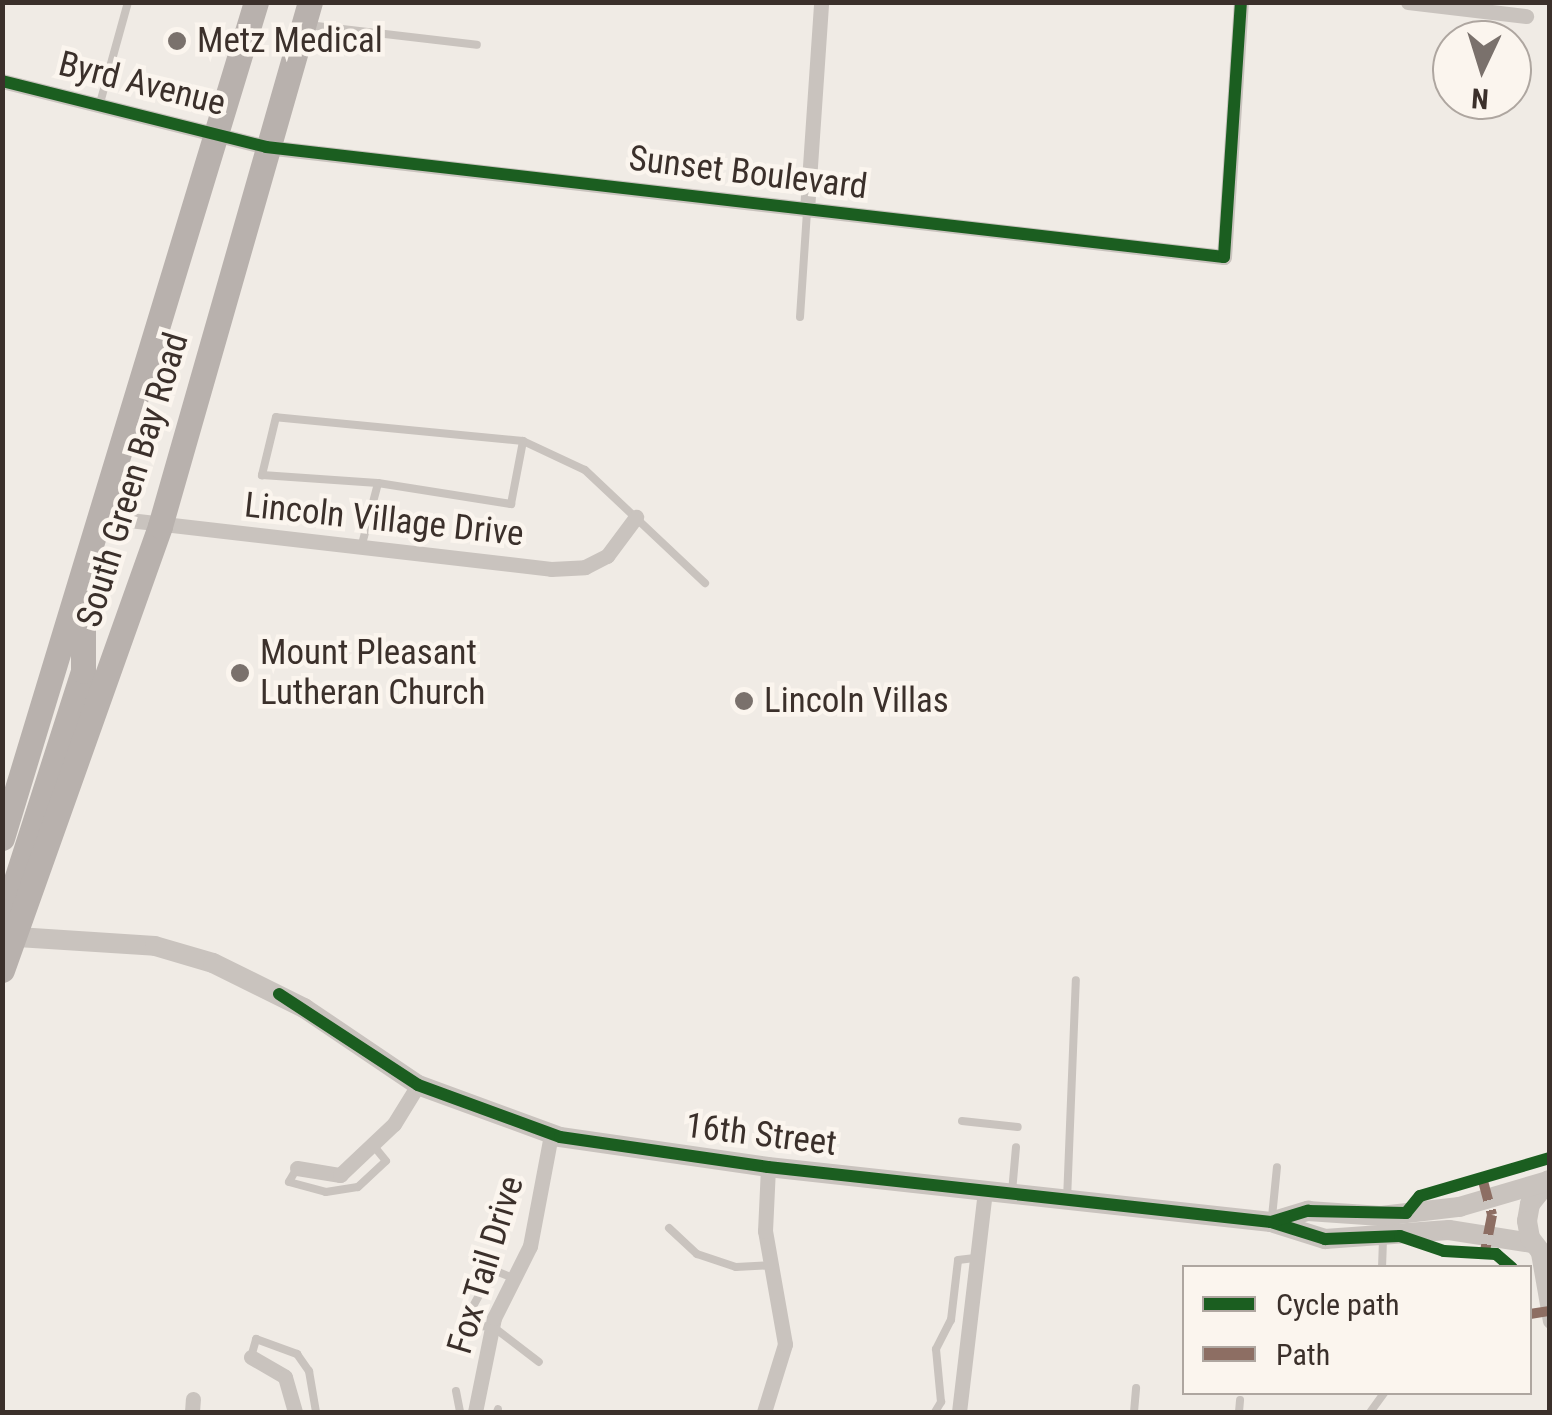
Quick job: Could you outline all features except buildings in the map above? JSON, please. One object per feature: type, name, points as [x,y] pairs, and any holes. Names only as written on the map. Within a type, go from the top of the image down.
[{"type":"main road","name":"South Green Bay Road","points":[[2,838],[82,588],[256,2]]},
{"type":"main road","name":"South Green Bay Road","points":[[2,970],[9,937],[160,526],[307,13]]},
{"type":"main road","points":[[9,937],[13,889],[83,671],[82,588]]},
{"type":"street","points":[[807,210],[821,2]]},
{"type":"street","name":"Sunset Boulevard","points":[[266,147],[1224,256],[1240,2]]},
{"type":"street","points":[[1408,2],[1526,16]]},
{"type":"street","name":"Byrd Avenue","points":[[2,81],[266,147]]},
{"type":"street","name":"Lincoln Village Drive","points":[[103,517],[360,548],[584,568],[621,544],[636,517]]},
{"type":"street","name":"16th Street","points":[[9,937],[155,946],[213,963],[304,1008],[418,1085],[551,1135],[768,1167],[1271,1222],[1325,1239],[1383,1238],[1449,1230],[1540,1253],[1530,1204],[1549,1180]]},
{"type":"street","points":[[297,1168],[340,1175],[373,1144],[418,1085]]},
{"type":"street","name":"Fox Tail Drive","points":[[475,1412],[492,1326],[543,1196],[551,1135]]},
{"type":"street","points":[[764,1412],[786,1344],[765,1231],[768,1167]]},
{"type":"street","name":"16th Street","points":[[1271,1222],[1308,1211],[1381,1216],[1459,1207],[1549,1180]]},
{"type":"street","points":[[959,1412],[984,1190]]},
{"type":"street","points":[[1540,1253],[1550,1321]]},
{"type":"street","points":[[251,1357],[285,1377],[295,1412]]},
{"type":"lane","points":[[100,103],[128,2]]},
{"type":"lane","points":[[307,13],[477,44]]},
{"type":"lane","points":[[800,317],[807,210]]},
{"type":"lane","points":[[522,441],[511,504],[378,483],[262,475],[276,417],[522,441],[563,454],[705,584]]},
{"type":"lane","points":[[360,548],[378,483]]},
{"type":"lane","points":[[1067,1200],[1076,980]]},
{"type":"lane","points":[[962,1121],[1018,1127]]},
{"type":"lane","points":[[1012,1193],[1016,1147]]},
{"type":"lane","points":[[1271,1222],[1277,1167]]},
{"type":"lane","points":[[669,1228],[696,1254],[736,1266],[771,1265]]},
{"type":"lane","points":[[1382,1265],[1383,1238]]},
{"type":"lane","points":[[935,1412],[941,1402],[936,1349],[951,1320],[958,1260],[976,1258]]},
{"type":"lane","points":[[513,1278],[493,1270],[461,1328],[492,1326],[540,1362]]},
{"type":"lane","points":[[251,1357],[256,1339],[298,1354],[308,1371],[316,1412]]},
{"type":"lane","points":[[1134,1412],[1136,1388]]},
{"type":"lane","points":[[456,1390],[460,1412]]},
{"type":"lane","points":[[1239,1412],[1240,1400]]},
{"type":"marked path","points":[[1483,1181],[1492,1215],[1485,1251]]},
{"type":"marked path","points":[[1532,1314],[1550,1311]]},
{"type":"cycle path","points":[[2,81],[266,147],[1224,257],[1241,2]]},
{"type":"cycle path","points":[[279,994],[418,1085],[560,1137],[768,1167],[1271,1222],[1325,1239],[1400,1236],[1444,1251],[1496,1254],[1509,1265]]},
{"type":"cycle path","points":[[1271,1222],[1308,1211],[1406,1213],[1420,1196],[1550,1158]]},
{"type":"place","name":"Metz Medical","points":[[177,41]]},
{"type":"place","name":"Mount Pleasant Lutheran Church","points":[[240,673]]},
{"type":"place","name":"Lincoln Villas","points":[[744,701]]}]
